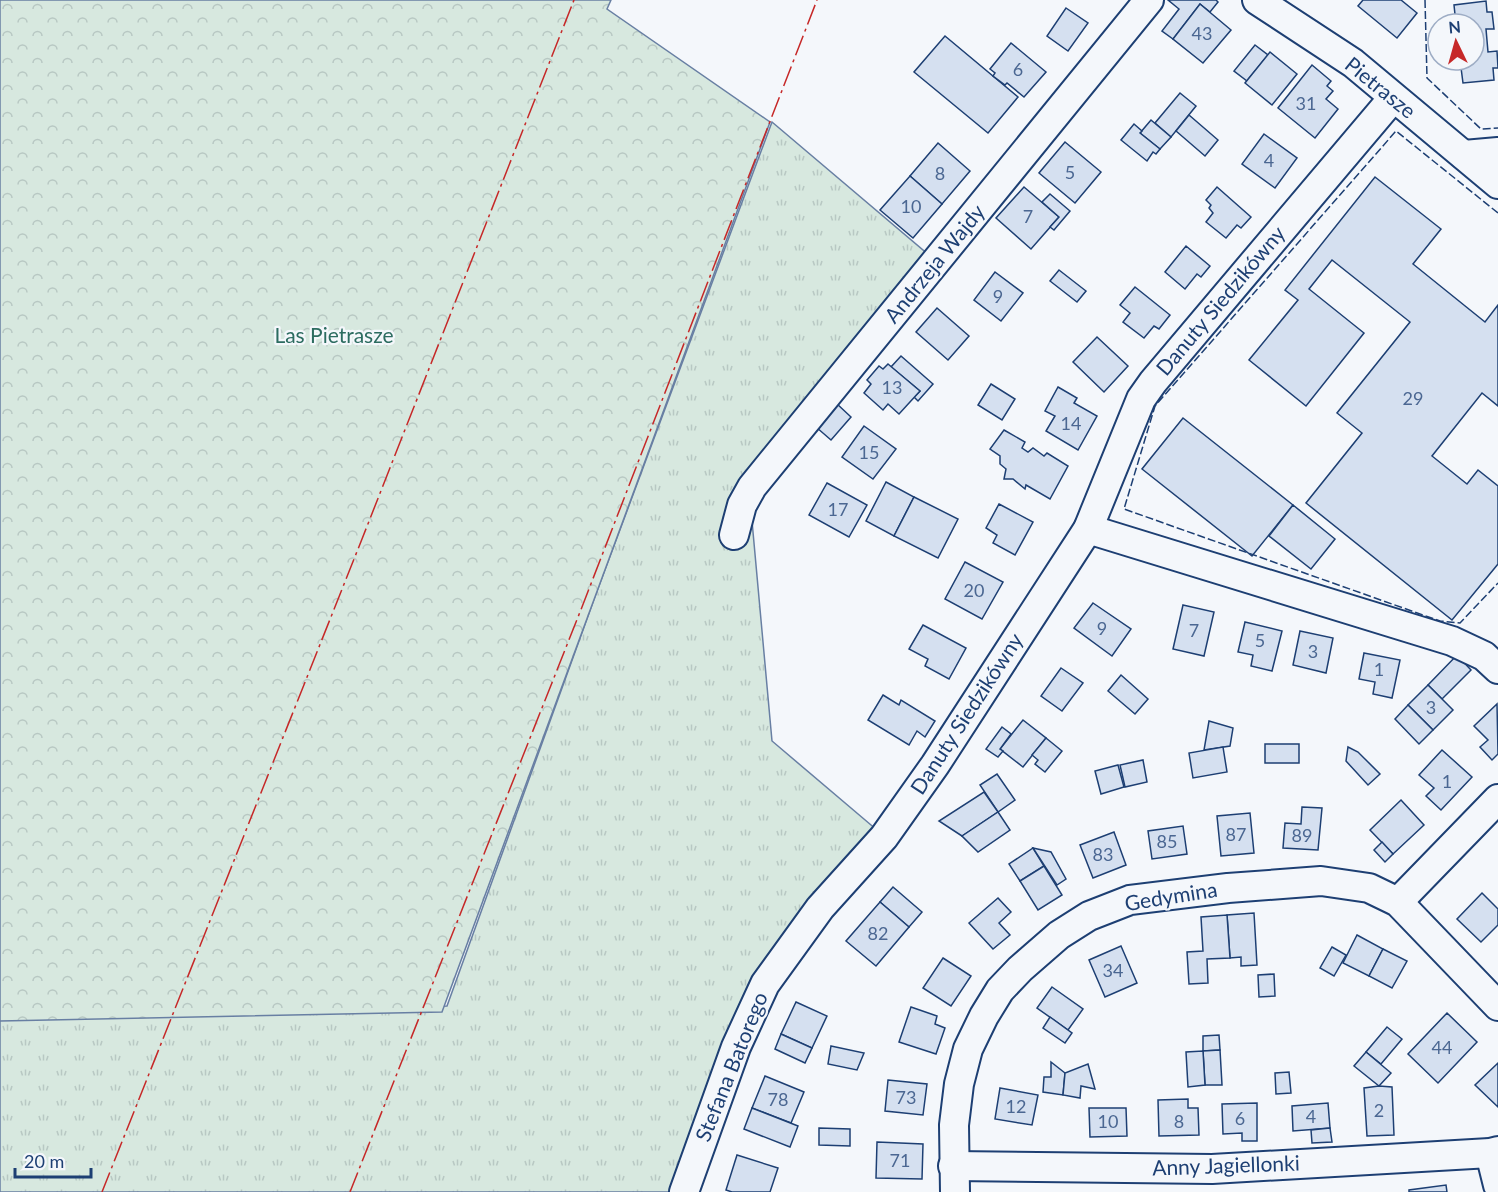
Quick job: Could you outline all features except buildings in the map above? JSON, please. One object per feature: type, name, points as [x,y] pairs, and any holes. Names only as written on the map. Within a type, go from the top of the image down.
[{"type":"street","name":"Andrzeja Wajdy","points":[[734,535],[742,505],[752,488],[1149,0]]},
{"type":"street","name":"Pietrasze","points":[[1257,0],[1353,63],[1498,184]]},
{"type":"street","name":"Danuty Siedzikówny","points":[[884,837],[935,765],[1088,529],[1141,399],[1393,98]]},
{"type":"street","points":[[1464,155],[1498,152]]},
{"type":"street","points":[[1088,529],[1452,641],[1484,656],[1498,669]]},
{"type":"street","points":[[1398,902],[1498,799]]},
{"type":"street","name":"Stefana Batorego","points":[[684,1192],[736,1047],[765,984],[820,908],[884,837]]},
{"type":"street","name":"Gedymina","points":[[954,1179],[954,1125],[959,1084],[968,1049],[1000,990],[1059,935],[1089,916],[1130,900],[1228,888],[1321,881],[1369,888],[1398,902],[1498,1006]]},
{"type":"street","points":[[1494,1152],[1498,1185]]},
{"type":"street","name":"Anny Jagiellonki","points":[[954,1179],[1214,1181],[1494,1152]]},
{"type":"green space","name":"Las Pietrasze","points":[[0,0],[611,0],[607,9],[770,122],[442,1012],[0,1021]]},
{"type":"green space","points":[[772,122],[936,261],[749,488],[772,741],[884,836],[767,980],[684,1192],[0,1192],[0,1020],[447,1006],[596,594]]},
{"type":"fence","points":[[1425,0],[1427,78],[1481,129],[1498,128]]},
{"type":"fence","points":[[1498,213],[1396,131],[1155,406],[1124,509],[1440,621],[1460,623],[1498,583]]},
{"type":"power","points":[[102,1192],[574,0]]},
{"type":"power","points":[[350,1192],[582,607],[817,0]]}]
